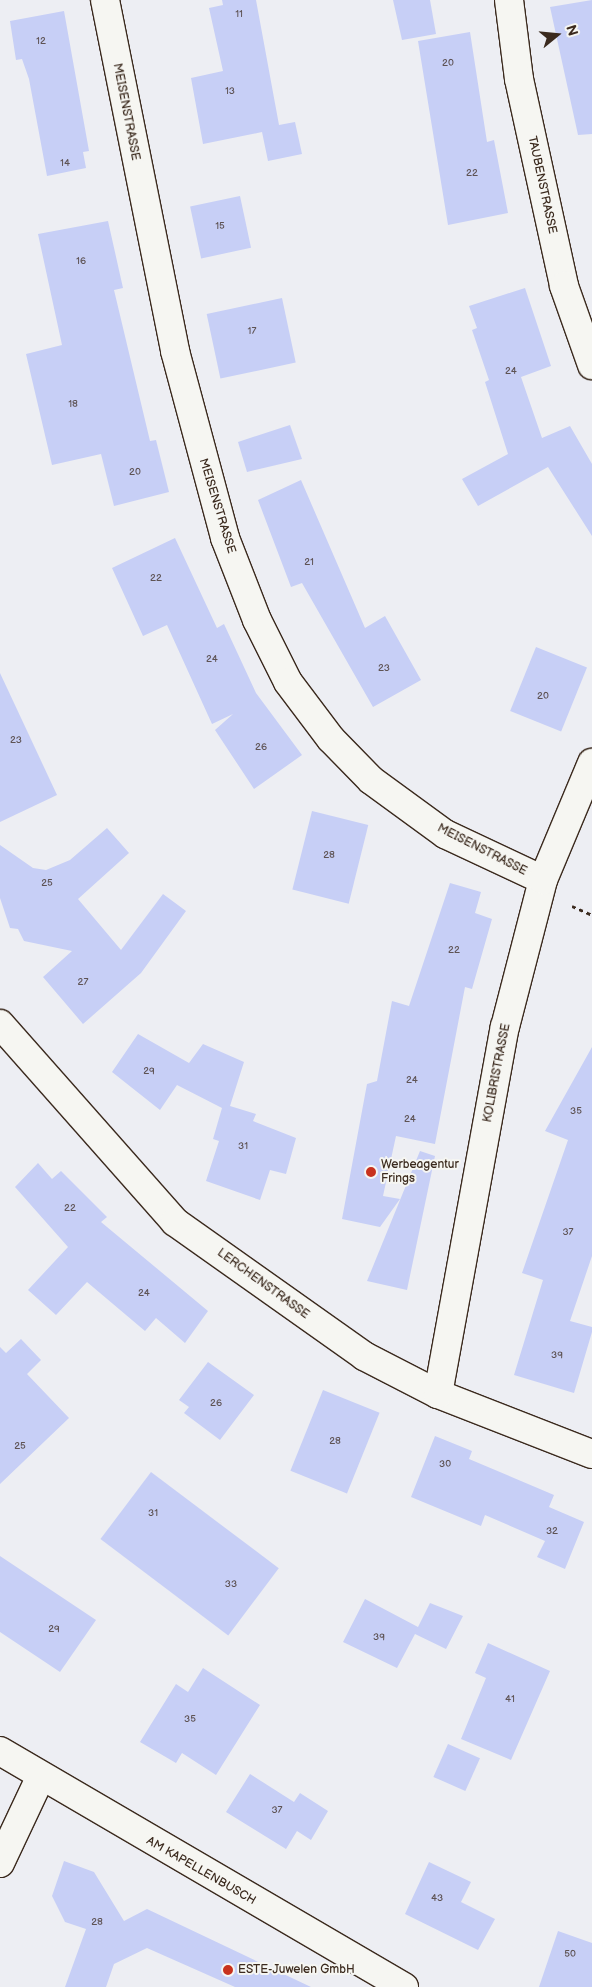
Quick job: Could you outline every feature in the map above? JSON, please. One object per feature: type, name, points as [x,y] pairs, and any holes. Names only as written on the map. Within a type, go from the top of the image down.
[{"type":"street","name":"MEISENSTRASSE","points":[[105,0],[175,351],[225,538],[257,620],[288,682],[331,739],[371,780],[445,834],[543,880]]},
{"type":"street","name":"TAUBENSTRASSE","points":[[509,0],[519,79],[564,286],[592,365]]},
{"type":"street","name":"KOLIBRISTRASSE","points":[[438,1394],[505,1027],[543,880],[592,763]]},
{"type":"street","name":"LERCHENSTRASSE","points":[[0,1024],[175,1222],[364,1356],[438,1394],[592,1454]]},
{"type":"street","name":"AM KAPELLENBUSCH","points":[[0,1751],[40,1778],[404,1987]]},
{"type":"street","points":[[0,1864],[40,1778]]},
{"type":"building","points":[[222,0],[256,0],[279,125],[295,122],[302,154],[268,161],[262,132],[203,144],[191,78],[223,71],[209,8],[223,5]]},
{"type":"building","points":[[393,0],[430,0],[436,34],[402,40]]},
{"type":"building","points":[[592,0],[592,134],[578,135],[550,7]]},
{"type":"building","points":[[64,11],[89,151],[83,152],[86,168],[47,176],[29,79],[22,59],[16,60],[10,21]]},
{"type":"building","points":[[470,32],[487,142],[494,140],[508,213],[448,225],[418,41]]},
{"type":"building","points":[[240,196],[251,248],[201,258],[190,207]]},
{"type":"building","points":[[108,221],[123,288],[114,290],[150,441],[156,440],[169,492],[114,506],[101,454],[52,465],[26,354],[62,345],[38,234]]},
{"type":"building","points":[[525,288],[551,366],[521,377],[542,438],[570,426],[592,464],[592,536],[548,467],[478,506],[462,479],[508,454],[485,382],[489,380],[472,330],[477,328],[469,306]]},
{"type":"building","points":[[282,298],[296,363],[220,379],[207,314]]},
{"type":"building","points":[[290,425],[302,459],[247,472],[238,442]]},
{"type":"building","points":[[301,480],[365,628],[385,616],[421,680],[373,707],[302,583],[291,587],[258,500]]},
{"type":"building","points":[[175,538],[217,628],[224,624],[256,693],[302,755],[254,789],[215,730],[233,714],[212,724],[167,625],[143,636],[112,568]]},
{"type":"building","points":[[536,647],[587,668],[561,732],[510,711]]},
{"type":"building","points":[[0,673],[57,795],[0,822]]},
{"type":"building","points":[[312,811],[368,825],[349,904],[292,890]]},
{"type":"building","points":[[107,828],[129,853],[78,899],[121,950],[163,894],[186,911],[141,973],[83,1024],[43,977],[72,951],[24,941],[18,929],[10,928],[0,898],[0,845],[33,868],[46,870],[70,860]]},
{"type":"building","points":[[450,883],[481,892],[475,913],[492,919],[472,989],[465,987],[435,1144],[396,1136],[383,1196],[400,1199],[380,1227],[342,1219],[367,1084],[377,1081],[392,1001],[409,1006]]},
{"type":"building","points":[[138,1034],[189,1063],[203,1044],[244,1062],[230,1106],[256,1114],[253,1121],[296,1138],[286,1174],[270,1170],[260,1200],[206,1181],[219,1141],[213,1139],[222,1108],[177,1085],[160,1110],[112,1072]]},
{"type":"building","points":[[592,1047],[592,1256],[570,1321],[592,1327],[592,1332],[574,1393],[514,1375],[543,1280],[522,1273],[568,1140],[545,1131]]},
{"type":"building","points":[[420,1151],[435,1156],[407,1290],[367,1281]]},
{"type":"building","points":[[38,1163],[52,1179],[61,1171],[107,1217],[101,1222],[208,1311],[185,1343],[156,1318],[145,1331],[87,1282],[56,1315],[28,1290],[68,1247],[15,1187]]},
{"type":"building","points":[[21,1339],[41,1360],[27,1374],[69,1418],[0,1484],[0,1347],[6,1353]]},
{"type":"building","points":[[208,1362],[254,1395],[220,1440],[184,1413],[189,1407],[179,1400]]},
{"type":"building","points":[[323,1390],[380,1413],[347,1494],[290,1471]]},
{"type":"building","points":[[435,1436],[472,1451],[469,1459],[554,1495],[549,1507],[584,1522],[565,1569],[537,1557],[545,1541],[485,1515],[481,1526],[411,1497]]},
{"type":"building","points":[[151,1472],[279,1568],[228,1635],[100,1539]]},
{"type":"building","points":[[0,1556],[96,1620],[60,1672],[0,1632]]},
{"type":"building","points":[[365,1599],[418,1627],[430,1603],[463,1616],[446,1649],[415,1634],[397,1668],[343,1642]]},
{"type":"building","points":[[488,1643],[550,1671],[511,1760],[461,1739],[486,1678],[475,1673]]},
{"type":"building","points":[[203,1668],[260,1705],[216,1775],[182,1753],[176,1763],[140,1742],[176,1684],[188,1692]]},
{"type":"building","points":[[448,1744],[480,1758],[465,1791],[433,1777]]},
{"type":"building","points":[[250,1774],[294,1802],[300,1793],[328,1811],[311,1840],[297,1831],[286,1849],[226,1812]]},
{"type":"building","points":[[64,1861],[94,1872],[124,1921],[147,1909],[311,1987],[235,1987],[147,1948],[114,1964],[106,1987],[65,1987],[86,1929],[65,1922],[52,1896]]},
{"type":"building","points":[[429,1862],[471,1882],[461,1902],[495,1919],[478,1950],[405,1914]]},
{"type":"building","points":[[558,1931],[592,1943],[592,1987],[539,1987]]},
{"type":"place","name":"Werbeagentur Frings","points":[[371,1172]]},
{"type":"place","name":"ESTE-Juwelen GmbH","points":[[228,1970]]}]
